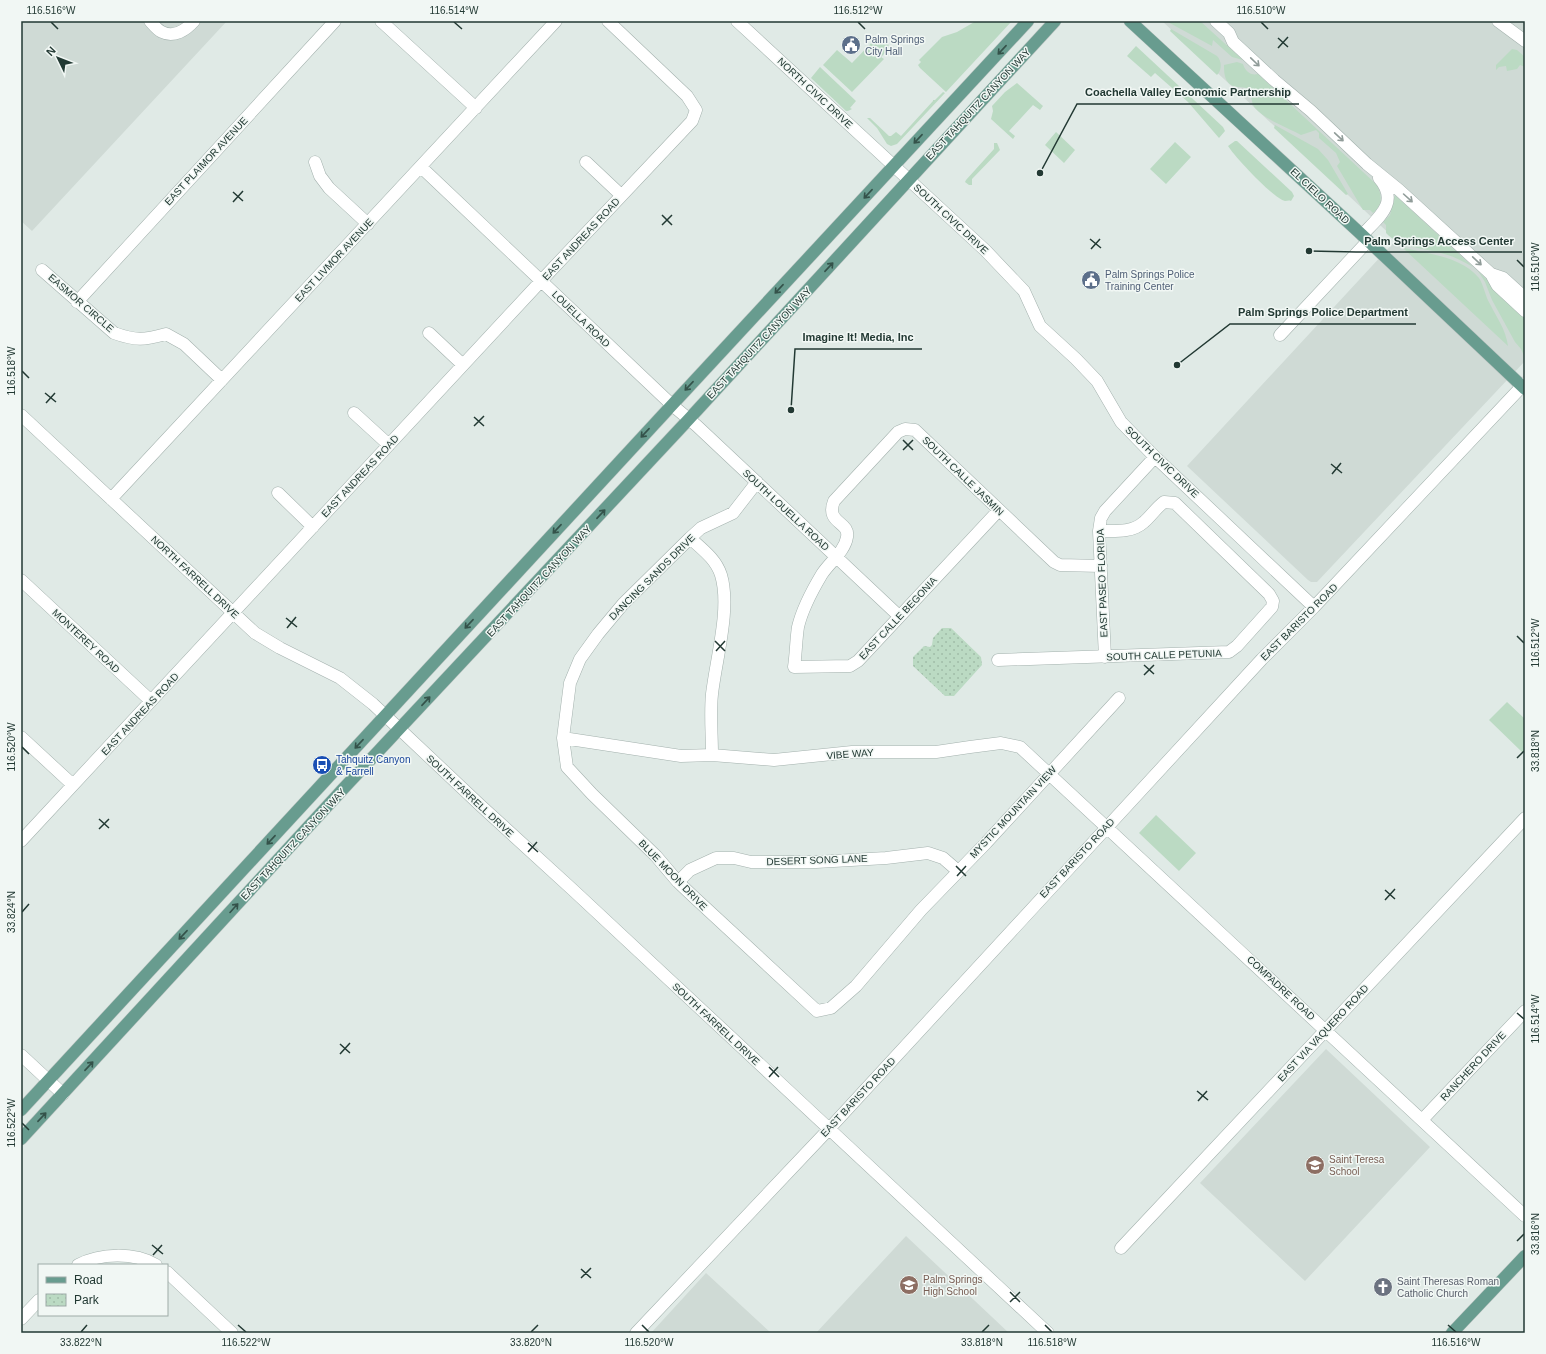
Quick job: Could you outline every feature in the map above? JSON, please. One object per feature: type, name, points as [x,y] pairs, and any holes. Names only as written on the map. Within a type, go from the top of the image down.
[{"type":"main road","name":"EAST TAHQUITZ CANYON WAY","points":[[21,1110],[1028,21]]},
{"type":"main road","name":"EAST TAHQUITZ CANYON WAY","points":[[21,1139],[1055,21]]},
{"type":"main road","name":"EL CIELO ROAD","points":[[1130,21],[1524,386]]},
{"type":"main road","points":[[1452,1333],[1525,1256]]},
{"type":"street","points":[[150,21],[162,32],[170,34],[187,28],[194,21]]},
{"type":"street","name":"EAST PLAIMOR AVENUE","points":[[77,302],[335,21]]},
{"type":"street","points":[[381,21],[476,108]]},
{"type":"street","name":"EAST LIVMOR AVENUE","points":[[111,499],[556,21]]},
{"type":"street","name":"EAST ANDREAS ROAD","points":[[21,841],[541,281],[692,121],[696,110],[687,96],[608,21]]},
{"type":"street","name":"NORTH CIVIC DRIVE","points":[[737,21],[894,165]]},
{"type":"street","points":[[1216,21],[1229,33],[1233,42],[1274,80],[1311,111],[1367,164],[1399,190],[1491,274],[1497,284],[1525,311]]},
{"type":"street","points":[[1498,21],[1525,41]]},
{"type":"street","points":[[1505,21],[1525,41]]},
{"type":"street","points":[[315,162],[320,176],[328,188],[368,224]]},
{"type":"street","points":[[586,162],[621,196]]},
{"type":"street","points":[[1280,335],[1365,238],[1383,212],[1388,198],[1387,190],[1383,182],[1367,164]]},
{"type":"street","name":"SOUTH CIVIC DRIVE","points":[[894,165],[986,252],[1024,291],[1040,326],[1097,380],[1121,422],[1155,457],[1314,607]]},
{"type":"street","name":"LOUELLA ROAD","points":[[421,167],[672,405]]},
{"type":"street","name":"EASMOR CIRCLE","points":[[42,270],[114,333],[128,338],[145,340],[166,334],[184,344],[222,380]]},
{"type":"street","points":[[1491,274],[1503,278],[1525,298]]},
{"type":"street","points":[[429,333],[463,365]]},
{"type":"street","name":"EAST BARISTO ROAD","points":[[636,1333],[829,1128],[1106,826],[1262,659],[1314,607],[1524,386]]},
{"type":"street","name":"SOUTH LOUELLA ROAD","points":[[672,405],[757,482],[899,616]]},
{"type":"street","points":[[354,413],[389,445]]},
{"type":"street","name":"NORTH FARRELL DRIVE","points":[[21,415],[255,633],[275,645],[340,678],[385,716]]},
{"type":"street","name":"SOUTH CALLE JASMIN","points":[[836,556],[846,544],[848,535],[845,527],[833,517],[831,509],[834,501],[898,432],[905,429],[915,430],[1054,562],[1060,565],[1101,566]]},
{"type":"street","name":"EAST PASEO FLORIDA","points":[[1105,657],[1099,531],[1101,518],[1105,511],[1155,457]]},
{"type":"street","name":"DANCING SANDS DRIVE","points":[[563,738],[570,683],[580,659],[598,634],[623,604],[701,528],[733,513],[757,482]]},
{"type":"street","points":[[278,492],[313,527]]},
{"type":"street","name":"SOUTH CALLE PETUNIA","points":[[998,660],[1229,652],[1237,646],[1272,607],[1273,601],[1269,594],[1175,503],[1164,502],[1157,507],[1144,523],[1131,530],[1099,531]]},
{"type":"street","name":"EAST CALLE BEGONIA","points":[[836,556],[822,574],[812,593],[798,627],[794,667],[850,666],[858,661],[999,510]]},
{"type":"street","points":[[690,538],[710,556],[721,574],[724,589],[724,619],[712,696],[712,755]]},
{"type":"street","name":"MONTEREY ROAD","points":[[21,580],[151,701]]},
{"type":"street","name":"MYSTIC MOUNTAIN VIEW","points":[[804,999],[817,1011],[831,1008],[842,1000],[856,986],[921,910],[986,843],[1119,698]]},
{"type":"street","name":"SOUTH FARRELL DRIVE","points":[[385,716],[1048,1333]]},
{"type":"street","points":[[21,737],[72,785]]},
{"type":"street","name":"VIBE WAY","points":[[563,738],[681,756],[712,755],[774,760],[852,752],[936,752],[1001,743],[1020,747],[1106,826]]},
{"type":"street","name":"BLUE MOON DRIVE","points":[[563,738],[567,767],[592,794],[656,856],[678,882],[804,999]]},
{"type":"street","name":"EAST VIA VAQUERO ROAD","points":[[1120,1248],[1525,818]]},
{"type":"street","name":"COMPADRE ROAD","points":[[1106,826],[1525,1216]]},
{"type":"street","name":"DESERT SONG LANE","points":[[678,882],[690,870],[716,858],[734,858],[751,862],[816,862],[886,858],[928,853],[943,858],[958,871]]},
{"type":"street","name":"RANCHERO DRIVE","points":[[1422,1120],[1525,1012]]},
{"type":"street","points":[[21,1054],[63,1094]]},
{"type":"street","points":[[80,1264],[85,1261],[104,1256],[136,1258],[150,1261],[154,1264]]},
{"type":"street","points":[[168,1273],[232,1333]]},
{"type":"street","points":[[21,1319],[38,1301]]},
{"type":"shaded area","points":[[21,21],[227,21],[32,231],[21,221]]},
{"type":"shaded area","points":[[1162,21],[1525,21],[1525,361],[1317,582],[1311,582],[1308,580],[1187,466],[1396,240]]},
{"type":"shaded area","name":"Saint Teresa School","points":[[1326,1049],[1430,1147],[1305,1281],[1200,1183]]},
{"type":"shaded area","name":"Palm Springs High School","points":[[906,1236],[1009,1333],[816,1333]]},
{"type":"shaded area","points":[[706,1273],[771,1333],[651,1333]]},
{"type":"green space","points":[[976,21],[1012,21],[946,92],[920,68],[918,65],[921,62],[919,60],[942,37],[957,32]]},
{"type":"green space","points":[[1166,21],[1200,21],[1243,60],[1232,57],[1213,40],[1212,46]]},
{"type":"green space","points":[[1171,29],[1217,56],[1220,60],[1221,66],[1217,75],[1170,31]]},
{"type":"green space","points":[[878,36],[889,45],[885,49],[887,51],[881,57],[884,59],[852,92],[823,65],[837,50],[852,63]]},
{"type":"green space","points":[[1136,46],[1223,127],[1225,131],[1219,138],[1188,102],[1155,73],[1151,77],[1127,56]]},
{"type":"green space","points":[[1512,49],[1517,50],[1525,57],[1525,67],[1520,65],[1517,69],[1507,71],[1506,66],[1499,67],[1496,70],[1496,65]]},
{"type":"green space","points":[[1237,62],[1243,64],[1245,69],[1249,72],[1258,74],[1377,185],[1381,200],[1379,207],[1373,213],[1370,210],[1363,210],[1337,166],[1340,162],[1336,153],[1319,138],[1319,133],[1316,130],[1301,135],[1270,120],[1255,108],[1252,103],[1250,92],[1246,88],[1233,86],[1228,82],[1224,72],[1224,65]]},
{"type":"green space","points":[[820,67],[856,101],[850,108],[852,109],[846,111],[811,78]]},
{"type":"green space","points":[[1017,83],[1043,106],[1040,110],[1033,105],[1009,131],[1015,136],[1013,139],[991,119],[993,111],[992,106],[1005,92]]},
{"type":"green space","points":[[943,92],[945,93],[897,144],[891,146],[887,144],[877,128],[867,118],[870,118],[889,136],[896,132],[901,136],[933,100],[935,100]]},
{"type":"green space","points":[[1275,125],[1318,149],[1328,160],[1348,194],[1346,195],[1274,128]]},
{"type":"green space","points":[[1056,132],[1075,150],[1064,163],[1045,145]]},
{"type":"green space","points":[[1237,141],[1292,192],[1294,196],[1291,201],[1285,201],[1272,193],[1246,167],[1228,146]]},
{"type":"green space","points":[[1175,142],[1191,157],[1166,184],[1150,169]]},
{"type":"green space","points":[[994,143],[997,143],[1000,150],[972,179],[972,185],[969,185],[965,182],[966,180],[994,149]]},
{"type":"green space","points":[[1395,195],[1473,267],[1450,256],[1404,244],[1391,238],[1386,233],[1386,225],[1383,222],[1390,215]]},
{"type":"green space","points":[[1404,249],[1445,257],[1464,265],[1472,271],[1481,281],[1488,301],[1503,329],[1508,346]]},
{"type":"green space","points":[[1478,271],[1525,316],[1525,358],[1492,300],[1485,282]]},
{"type":"green space","points":[[942,628],[951,628],[981,657],[982,665],[954,696],[945,696],[913,666],[913,657],[924,646],[930,647],[932,645],[933,638]]},
{"type":"green space","points":[[1507,702],[1525,719],[1525,751],[1523,753],[1489,720]]},
{"type":"green space","points":[[1156,815],[1196,853],[1179,871],[1139,833]]},
{"type":"place","name":"Palm Springs City Hall","points":[[851,45]]},
{"type":"place","name":"Coachella Valley Economic Partnership","points":[[1040,173]]},
{"type":"place","name":"Palm Springs Access Center","points":[[1309,251]]},
{"type":"place","name":"Palm Springs Police Training Center","points":[[1091,280]]},
{"type":"place","name":"Palm Springs Police Department","points":[[1177,365]]},
{"type":"place","name":"Imagine It! Media, Inc","points":[[791,410]]},
{"type":"place","name":"Tahquitz Canyon & Farrell","points":[[322,765]]},
{"type":"place","name":"Saint Teresa School","points":[[1315,1165]]},
{"type":"place","name":"Palm Springs High School","points":[[909,1285]]},
{"type":"place","name":"Saint Theresas Roman Catholic Church","points":[[1383,1287]]}]
